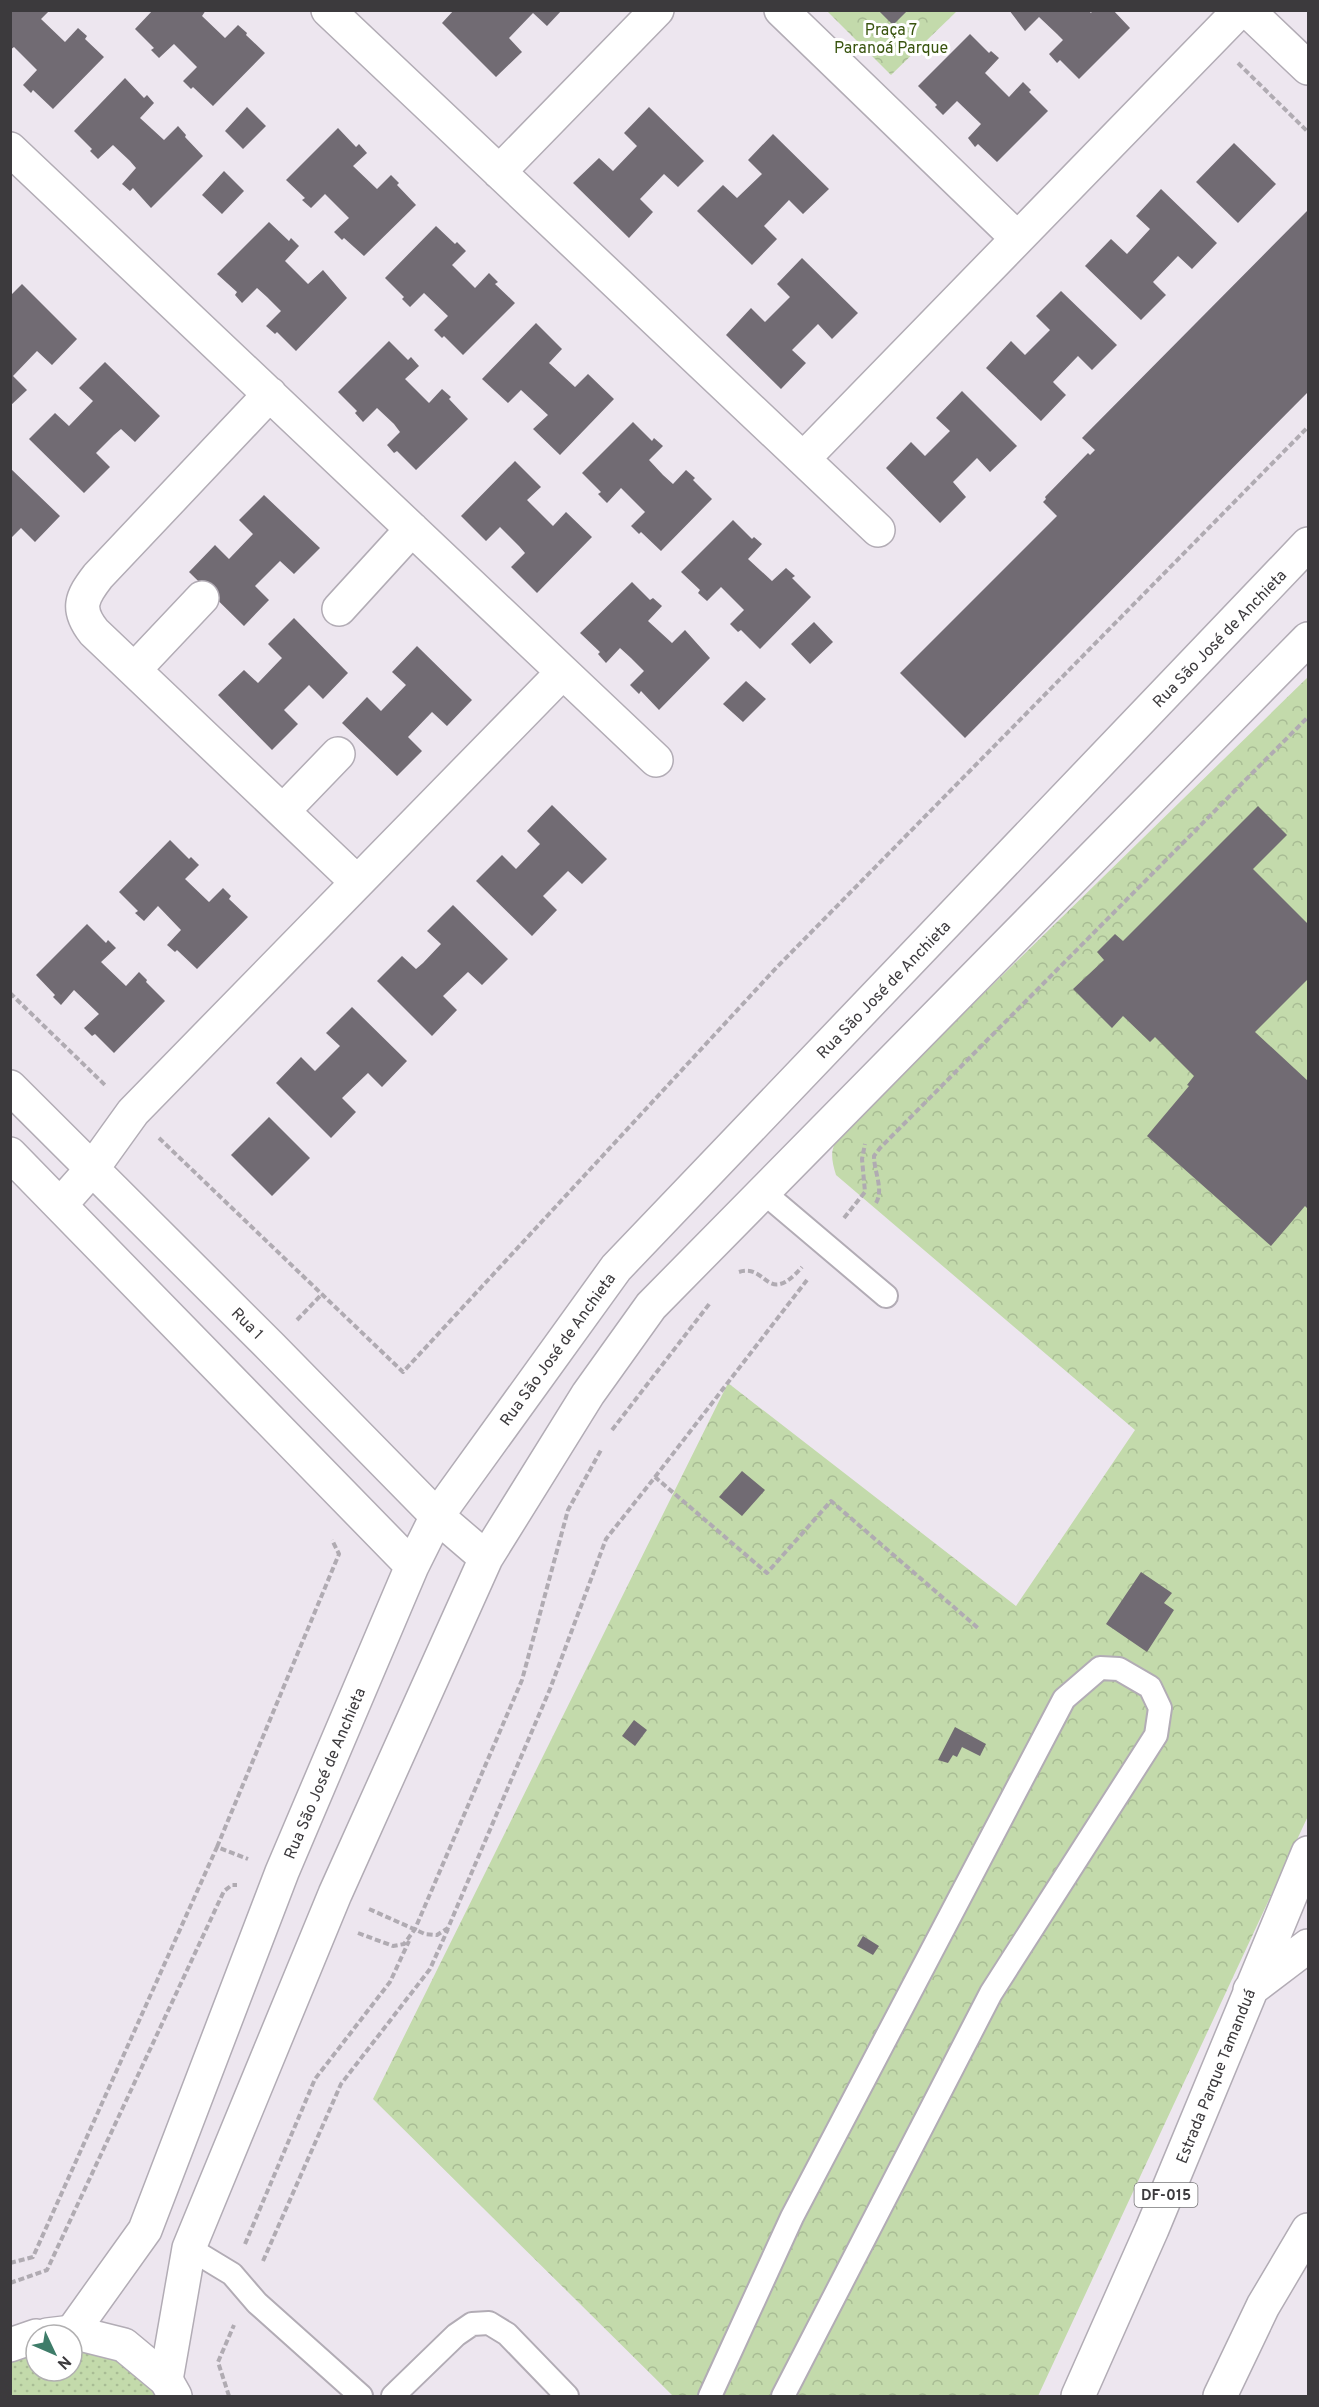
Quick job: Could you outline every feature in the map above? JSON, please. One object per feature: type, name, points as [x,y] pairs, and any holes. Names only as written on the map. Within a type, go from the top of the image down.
[{"type":"street","points":[[328,10],[878,530]]},
{"type":"street","points":[[499,172],[657,10]]},
{"type":"street","points":[[781,10],[1017,238]]},
{"type":"street","points":[[802,459],[1213,38],[1255,14],[1308,68]]},
{"type":"street","points":[[17,168],[270,394],[656,760]]},
{"type":"street","points":[[270,394],[87,591],[82,605],[84,619],[94,632],[357,882]]},
{"type":"street","points":[[339,609],[412,529]]},
{"type":"street","name":"Rua São José de Anchieta","points":[[68,2323],[145,2230],[282,1872],[412,1566],[437,1516],[616,1268],[1308,544]]},
{"type":"street","points":[[134,670],[202,598]]},
{"type":"street","points":[[170,2388],[189,2248],[335,1894],[486,1558],[588,1394],[651,1306],[1308,639]]},
{"type":"street","points":[[61,1204],[92,1169],[133,1112],[563,672]]},
{"type":"street","points":[[283,811],[338,754]]},
{"type":"street","name":"Rua 1","points":[[10,1087],[437,1516],[486,1558]]},
{"type":"street","points":[[10,1154],[412,1566]]},
{"type":"street","name":"Estrada Parque Tamanduá","points":[[1078,2397],[1152,2229],[1308,1853]]},
{"type":"street","points":[[1249,1991],[1308,1946]]},
{"type":"street","points":[[1220,2397],[1263,2306],[1308,2230]]},
{"type":"street","points":[[84,2338],[124,2345],[170,2388]]},
{"type":"lane","points":[[762,1191],[886,1296]]},
{"type":"lane","points":[[710,2397],[792,2217],[1064,1699],[1100,1668],[1119,1669],[1150,1687],[1160,1708],[1156,1735],[991,1994],[783,2397]]},
{"type":"lane","points":[[189,2248],[232,2274],[249,2293],[361,2397]]},
{"type":"lane","points":[[393,2397],[456,2335],[472,2324],[489,2322],[507,2334],[567,2397]]},
{"type":"path","points":[[1213,38],[1308,132]]},
{"type":"path","points":[[10,993],[404,1372],[777,968],[1308,428]]},
{"type":"path","points":[[876,1203],[879,1198],[879,1188],[874,1156],[880,1148],[1308,717]]},
{"type":"path","points":[[731,1275],[743,1271],[754,1273],[779,1285],[789,1281]]},
{"type":"path","points":[[229,2397],[218,2362],[341,2084],[430,1969],[550,1689],[606,1539],[807,1280]]},
{"type":"path","points":[[608,1437],[717,1294]]},
{"type":"path","points":[[232,2274],[315,2079],[390,1982],[415,1929],[522,1680],[568,1510],[602,1447]]},
{"type":"path","points":[[655,1477],[767,1574],[831,1501],[978,1628]]},
{"type":"path","points":[[10,2263],[33,2257],[217,1847],[339,1554],[329,1533]]},
{"type":"path","points":[[217,1847],[282,1872]]},
{"type":"path","points":[[10,2283],[47,2270],[224,1891],[232,1885],[241,1886]]},
{"type":"path","points":[[335,1894],[426,1934],[437,1935],[448,1928]]},
{"type":"path","points":[[360,1933],[393,1946],[404,1944],[412,1935]]},
{"type":"green space","name":"Praça 7 Paranoá Parque","points":[[827,11],[957,11],[891,75]]},
{"type":"green space","points":[[1308,677],[1308,1816],[1038,2396],[673,2396],[373,2099],[728,1383],[1016,1606],[1135,1430],[836,1175],[832,1160],[834,1145],[846,1128]]},
{"type":"green space","points":[[84,2346],[120,2357],[160,2396],[11,2396],[11,2356],[24,2351],[24,2383],[84,2383]]},
{"type":"building","points":[[10,10],[50,10],[41,19],[65,42],[78,28],[87,36],[85,39],[104,57],[53,109],[33,90],[31,93],[23,85],[37,70],[14,47],[10,50]]},
{"type":"building","points":[[153,10],[206,10],[202,16],[225,38],[238,25],[265,53],[213,106],[183,81],[197,67],[174,44],[159,58],[151,50],[154,48],[135,29]]},
{"type":"building","points":[[454,10],[562,10],[547,26],[533,13],[509,38],[522,52],[496,77],[442,23]]},
{"type":"building","points":[[878,10],[908,10],[893,25]]},
{"type":"building","points":[[1009,10],[1088,10],[1091,13],[1093,10],[1113,10],[1130,28],[1079,79],[1060,60],[1057,63],[1049,54],[1063,40],[1057,34],[1039,17],[1025,31]]},
{"type":"building","points":[[970,34],[989,53],[991,51],[999,58],[985,73],[1009,97],[1023,82],[1031,90],[1029,92],[1048,111],[997,162],[978,144],[975,147],[968,138],[981,124],[957,101],[943,115],[935,107],[937,105],[918,86]]},
{"type":"building","points":[[125,78],[144,98],[147,95],[154,103],[140,118],[164,140],[178,126],[203,156],[151,208],[133,188],[130,191],[122,184],[136,168],[130,161],[113,145],[98,159],[90,151],[92,149],[74,131]]},
{"type":"building","points":[[247,107],[266,126],[243,149],[225,131]]},
{"type":"building","points":[[649,107],[704,161],[678,187],[664,174],[640,199],[653,212],[629,238],[573,183],[599,158],[613,171],[637,146],[624,133]]},
{"type":"building","points":[[338,128],[356,147],[359,144],[367,153],[353,166],[377,189],[391,175],[416,205],[364,256],[334,232],[349,218],[325,194],[311,208],[302,200],[305,198],[286,180]]},
{"type":"building","points":[[773,134],[829,189],[803,214],[789,200],[764,226],[777,239],[752,265],[697,211],[723,185],[737,198],[762,174],[748,160]]},
{"type":"building","points":[[1234,143],[1276,184],[1238,223],[1196,182]]},
{"type":"building","points":[[224,171],[244,191],[222,214],[202,195]]},
{"type":"building","points":[[1161,189],[1217,243],[1192,269],[1178,256],[1153,282],[1166,295],[1141,320],[1085,266],[1111,239],[1127,254],[1150,229],[1136,216]]},
{"type":"building","points":[[1308,210],[1308,392],[965,738],[900,673],[1057,516],[1043,502],[1045,497],[1088,453],[1090,455],[1095,450],[1082,438]]},
{"type":"building","points":[[269,222],[289,241],[291,238],[299,246],[285,261],[308,284],[323,270],[347,298],[296,351],[277,332],[275,334],[266,326],[281,311],[267,297],[257,288],[242,303],[235,295],[237,292],[217,274]]},
{"type":"building","points":[[436,226],[466,251],[452,265],[475,288],[489,273],[498,282],[495,284],[515,303],[463,355],[444,336],[442,338],[434,330],[448,316],[424,293],[410,307],[402,299],[404,297],[385,278]]},
{"type":"building","points":[[802,258],[858,313],[832,339],[818,324],[792,350],[806,363],[781,389],[726,335],[751,308],[765,322],[790,297],[777,284]]},
{"type":"building","points":[[22,284],[77,339],[52,365],[37,351],[13,376],[27,390],[10,406],[10,296]]},
{"type":"building","points":[[1061,291],[1117,345],[1092,370],[1078,356],[1053,382],[1066,395],[1041,421],[986,368],[1011,341],[1025,355],[1050,330],[1036,316]]},
{"type":"building","points":[[536,323],[562,349],[549,363],[575,387],[588,374],[614,399],[560,455],[533,429],[548,415],[521,390],[508,403],[482,379]]},
{"type":"building","points":[[389,341],[408,360],[411,357],[419,366],[405,379],[429,403],[442,389],[468,419],[416,470],[397,451],[394,453],[387,445],[400,432],[394,424],[377,408],[363,422],[355,413],[357,411],[338,392]]},
{"type":"building","points":[[105,362],[160,416],[135,442],[121,429],[96,453],[110,467],[84,493],[29,439],[55,413],[69,426],[93,401],[79,388]]},
{"type":"building","points":[[962,391],[1017,446],[990,472],[977,458],[953,482],[966,497],[940,523],[886,468],[911,442],[925,456],[950,431],[936,418]]},
{"type":"building","points":[[633,422],[652,441],[654,438],[663,446],[649,460],[663,475],[673,484],[686,470],[712,499],[661,551],[631,526],[645,512],[621,488],[607,503],[598,494],[601,492],[582,473]]},
{"type":"building","points":[[515,461],[541,487],[527,500],[553,526],[566,512],[592,537],[537,593],[511,567],[525,553],[519,546],[500,527],[486,541],[461,516]]},
{"type":"building","points":[[10,468],[60,516],[35,542],[21,528],[10,539]]},
{"type":"building","points":[[264,495],[320,548],[294,574],[280,561],[255,586],[269,600],[244,626],[189,572],[215,545],[229,559],[253,534],[239,520]]},
{"type":"building","points":[[733,520],[752,539],[754,537],[762,544],[748,559],[772,581],[786,568],[795,576],[792,578],[811,597],[760,649],[741,630],[738,632],[730,624],[744,610],[721,587],[707,601],[698,593],[700,590],[681,572]]},
{"type":"building","points":[[632,582],[650,600],[653,598],[662,606],[648,621],[672,643],[685,630],[710,658],[659,710],[641,691],[639,694],[630,685],[644,671],[631,658],[620,648],[606,663],[598,654],[600,652],[580,633]]},
{"type":"building","points":[[294,618],[348,673],[323,699],[309,685],[284,710],[298,724],[272,750],[218,695],[244,670],[258,683],[282,658],[268,644]]},
{"type":"building","points":[[814,622],[833,642],[810,664],[791,644]]},
{"type":"building","points":[[417,646],[472,700],[447,726],[432,712],[408,737],[422,751],[397,776],[342,723],[367,697],[381,711],[406,685],[392,672]]},
{"type":"building","points":[[746,681],[766,699],[743,722],[723,704]]},
{"type":"building","points":[[552,805],[607,859],[582,884],[568,871],[543,896],[557,910],[532,936],[476,881],[502,855],[516,869],[540,844],[527,831]]},
{"type":"building","points":[[1258,806],[1287,835],[1253,869],[1308,924],[1308,979],[1255,1032],[1308,1081],[1308,1209],[1305,1206],[1271,1246],[1147,1136],[1189,1086],[1187,1085],[1194,1076],[1155,1037],[1150,1042],[1123,1016],[1112,1028],[1073,989],[1104,960],[1097,952],[1115,934],[1123,941]]},
{"type":"building","points":[[170,840],[189,859],[191,857],[199,865],[185,879],[209,902],[223,888],[231,896],[229,899],[248,917],[197,969],[177,950],[175,952],[167,945],[181,930],[158,906],[144,921],[135,913],[138,911],[119,892]]},
{"type":"building","points":[[453,905],[508,959],[482,985],[468,972],[443,996],[457,1010],[432,1036],[377,981],[402,956],[416,969],[423,963],[441,944],[427,931]]},
{"type":"building","points":[[87,924],[106,943],[108,940],[116,948],[101,962],[126,986],[139,972],[165,1001],[114,1053],[95,1034],[92,1036],[84,1028],[99,1014],[74,990],[61,1005],[36,975]]},
{"type":"building","points":[[352,1007],[407,1061],[382,1087],[368,1073],[342,1098],[356,1112],[331,1138],[276,1083],[301,1057],[315,1071],[340,1046],[326,1033]]},
{"type":"building","points":[[269,1117],[310,1158],[272,1196],[231,1155]]},
{"type":"building","points":[[742,1471],[765,1490],[742,1516],[719,1497]]},
{"type":"building","points":[[1141,1572],[1172,1593],[1164,1603],[1174,1610],[1147,1652],[1106,1624]]},
{"type":"building","points":[[634,1720],[647,1730],[635,1746],[622,1736]]},
{"type":"building","points":[[955,1727],[986,1744],[980,1756],[962,1747],[957,1757],[953,1755],[948,1763],[938,1760]]},
{"type":"building","points":[[863,1936],[879,1946],[873,1955],[857,1946]]}]
